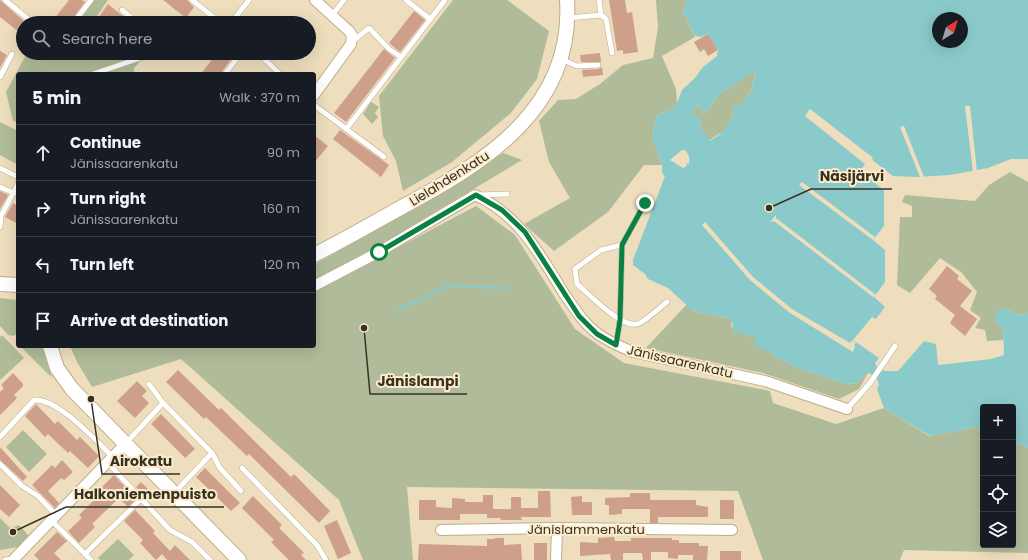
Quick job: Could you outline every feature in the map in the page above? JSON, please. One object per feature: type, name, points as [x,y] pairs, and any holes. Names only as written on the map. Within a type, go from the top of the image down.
[{"type":"street","points":[[315,0],[352,35],[351,44],[316,92]]},
{"type":"street","name":"Lielahdenkatu","points":[[316,254],[422,197],[472,167],[497,148],[525,121],[537,106],[556,74],[567,36],[567,0]]},
{"type":"street","points":[[316,285],[379,252],[476,195]]},
{"type":"street","name":"Jänissaarenkatu","points":[[476,195],[502,210],[525,232],[579,316],[597,334],[616,345],[633,352],[765,381],[847,409]]},
{"type":"street","points":[[0,284],[16,285]]},
{"type":"street","points":[[50,348],[52,357],[63,378],[125,444],[239,560]]},
{"type":"street","points":[[10,559],[54,518],[125,444]]},
{"type":"street","points":[[556,560],[557,528]]},
{"type":"street","name":"Jänislammenkatu","points":[[441,530],[557,528],[732,530]]},
{"type":"lane","points":[[5,0],[24,16]]},
{"type":"lane","points":[[78,16],[91,0]]},
{"type":"lane","points":[[192,0],[212,16]]},
{"type":"lane","points":[[236,16],[249,0]]},
{"type":"lane","points":[[332,15],[344,0]]},
{"type":"lane","points":[[406,0],[430,19]]},
{"type":"lane","points":[[347,128],[445,0]]},
{"type":"lane","points":[[599,0],[601,15],[606,19],[612,53]]},
{"type":"lane","points":[[122,10],[129,16]]},
{"type":"lane","points":[[568,18],[601,15]]},
{"type":"lane","points":[[351,44],[369,28],[389,49],[401,57]]},
{"type":"lane","points":[[0,77],[12,54]]},
{"type":"lane","points":[[561,58],[577,66],[598,65]]},
{"type":"lane","points":[[99,72],[134,60]]},
{"type":"lane","points":[[227,72],[236,60]]},
{"type":"lane","points":[[265,60],[278,72]]},
{"type":"lane","points":[[316,106],[384,157]]},
{"type":"lane","points":[[0,168],[16,176]]},
{"type":"lane","points":[[0,186],[14,193]]},
{"type":"lane","points":[[0,227],[1,216],[16,188]]},
{"type":"lane","points":[[476,195],[507,194]]},
{"type":"lane","points":[[616,345],[620,320],[622,245],[645,203]]},
{"type":"lane","points":[[622,245],[601,250],[575,269],[577,284],[628,325],[638,324],[667,302]]},
{"type":"lane","points":[[847,409],[870,383],[895,346]]},
{"type":"lane","points":[[149,384],[163,404],[212,453],[220,468],[241,491]]},
{"type":"lane","points":[[0,437],[34,400],[42,399],[70,416],[110,460],[141,499],[170,530],[192,542],[210,560]]},
{"type":"lane","points":[[125,444],[163,404]]},
{"type":"lane","points":[[174,493],[212,453]]},
{"type":"lane","points":[[0,464],[22,486],[38,496],[54,518],[91,560]]},
{"type":"lane","points":[[242,468],[317,545],[326,560]]},
{"type":"lane","points":[[85,554],[141,499]]},
{"type":"green space","points":[[94,0],[108,0],[97,16],[83,16]]},
{"type":"green space","points":[[453,0],[507,0],[549,31],[537,79],[511,113],[452,162],[403,191],[396,161],[383,136],[379,96]]},
{"type":"green space","points":[[656,0],[687,0],[683,11],[695,37],[662,56],[676,89],[677,103],[673,109],[657,115],[652,136],[662,165],[644,165],[608,212],[554,251],[524,224],[570,198],[549,162],[539,121],[558,100],[576,99],[600,84],[623,65],[653,58],[658,27]]},
{"type":"green space","points":[[23,60],[141,60],[134,68],[134,72],[17,72]]},
{"type":"green space","points":[[753,71],[756,75],[752,83],[754,85],[741,107],[737,104],[731,113],[734,114],[725,130],[708,141],[702,131],[700,118],[692,115],[695,106],[701,108],[704,114],[720,94]]},
{"type":"green space","points":[[16,73],[16,122],[13,121],[6,92]]},
{"type":"green space","points":[[371,102],[379,107],[375,113],[378,117],[372,124],[363,114]]},
{"type":"green space","points":[[0,122],[16,130],[16,164],[0,155]]},
{"type":"green space","points":[[503,153],[522,160],[356,259],[316,280],[316,264],[474,173]]},
{"type":"green space","points":[[1010,172],[1028,182],[1028,313],[1019,315],[1003,308],[995,321],[1003,329],[1003,340],[987,341],[985,330],[975,328],[981,318],[970,310],[977,292],[962,273],[940,258],[910,293],[897,285],[900,217],[912,217],[912,206],[902,202],[905,195],[975,201],[989,185]]},
{"type":"green space","points":[[476,206],[515,235],[575,329],[624,363],[770,391],[773,403],[836,424],[884,408],[929,436],[977,427],[980,428],[980,548],[1016,548],[1016,443],[1028,448],[1028,553],[904,550],[900,560],[763,560],[738,491],[407,487],[413,560],[363,560],[339,500],[181,359],[92,387],[77,362],[71,348],[316,348],[316,291]]},
{"type":"green space","points":[[0,298],[16,300],[16,334],[14,336],[8,335],[0,326]]},
{"type":"green space","points":[[687,304],[693,311],[732,319],[731,327],[753,331],[771,350],[773,356],[800,369],[846,384],[857,383],[868,373],[859,389],[839,399],[763,373],[646,348]]},
{"type":"green space","points":[[2,335],[24,358],[0,380],[0,337]]},
{"type":"green space","points":[[22,348],[43,348],[52,377]]},
{"type":"green space","points":[[23,430],[47,454],[29,472],[6,447]]},
{"type":"green space","points":[[0,518],[10,528],[19,525],[29,536],[18,547],[0,550]]},
{"type":"green space","points":[[118,539],[134,555],[129,560],[100,560],[98,558]]},
{"type":"water","points":[[687,0],[1028,0],[1028,159],[1011,159],[988,168],[950,175],[917,177],[893,176],[872,160],[863,172],[884,191],[884,226],[873,240],[885,250],[885,282],[874,297],[885,307],[876,319],[872,317],[853,340],[879,358],[875,363],[879,368],[885,371],[898,371],[924,341],[936,344],[938,365],[991,359],[1004,355],[1003,329],[995,321],[996,311],[1003,308],[1019,315],[1028,313],[1028,448],[1016,443],[1016,404],[980,404],[980,428],[977,427],[930,436],[884,408],[877,389],[879,384],[874,376],[868,373],[857,383],[846,384],[800,369],[773,356],[771,350],[766,351],[756,346],[753,332],[747,337],[741,333],[733,333],[732,319],[693,311],[668,288],[648,279],[645,274],[633,265],[633,260],[665,176],[662,173],[662,165],[652,136],[657,115],[673,109],[682,90],[695,78],[703,67],[717,56],[718,50],[708,34],[701,37],[695,36],[683,11]],"holes":[[[754,71],[756,75],[752,83],[754,86],[741,106],[737,104],[731,113],[734,114],[724,130],[709,141],[708,135],[702,131],[700,118],[692,115],[695,106],[701,108],[704,114],[720,94]],[[682,150],[685,150],[689,156],[689,164],[686,163],[687,166],[683,168],[670,160]]]},
{"type":"pier","points":[[965,106],[970,106],[977,172],[973,172]]},
{"type":"pier","points":[[810,109],[872,157],[873,161],[864,173],[860,171],[865,164],[805,116]]},
{"type":"pier","points":[[904,126],[924,177],[920,177],[900,127]]},
{"type":"pier","points":[[802,182],[875,237],[873,240],[799,185]]},
{"type":"pier","points":[[776,215],[776,218],[876,295],[873,297],[774,221],[770,222]]},
{"type":"pier","points":[[705,222],[753,277],[792,309],[850,343],[853,340],[856,343],[854,345],[855,347],[853,352],[790,313],[750,280],[702,225]]},
{"type":"building","points":[[0,0],[18,16],[16,16],[16,30],[0,17]]},
{"type":"building","points":[[69,0],[82,0],[85,2],[74,16],[56,16]]},
{"type":"building","points":[[163,0],[187,0],[194,7],[187,16],[183,16]]},
{"type":"building","points":[[609,0],[625,0],[627,13],[632,12],[638,52],[623,54],[623,50],[617,51]]},
{"type":"building","points":[[108,4],[123,16],[100,16]]},
{"type":"building","points":[[414,11],[425,20],[400,52],[389,43]]},
{"type":"building","points":[[708,34],[718,50],[708,56],[704,49],[700,52],[694,42]]},
{"type":"building","points":[[384,49],[395,58],[346,122],[334,113]]},
{"type":"building","points":[[0,51],[7,55],[0,68]]},
{"type":"building","points":[[600,53],[601,62],[581,62],[580,55]]},
{"type":"building","points":[[212,60],[231,60],[222,72],[203,72]]},
{"type":"building","points":[[602,67],[603,75],[583,77],[582,70],[598,69]]},
{"type":"building","points":[[340,130],[389,165],[381,177],[333,139]]},
{"type":"building","points":[[316,137],[328,146],[316,161]]},
{"type":"building","points":[[0,191],[8,195],[0,209]]},
{"type":"building","points":[[13,203],[16,205],[16,223],[5,217]]},
{"type":"building","points":[[947,266],[959,276],[957,279],[972,291],[960,306],[977,319],[965,336],[950,323],[955,315],[935,299],[937,296],[929,289]]},
{"type":"building","points":[[178,370],[219,410],[221,408],[291,477],[294,474],[330,511],[319,523],[249,454],[247,456],[206,417],[204,419],[166,382]]},
{"type":"building","points":[[13,373],[23,384],[23,386],[14,395],[17,398],[0,415],[0,392],[4,388],[1,385]]},
{"type":"building","points":[[137,381],[147,391],[142,396],[149,403],[135,418],[117,401]]},
{"type":"building","points":[[36,404],[55,424],[58,421],[77,440],[80,437],[99,456],[88,468],[70,451],[68,453],[48,434],[45,437],[25,416]]},
{"type":"building","points":[[161,414],[195,449],[185,458],[151,424]]},
{"type":"building","points":[[0,447],[27,477],[23,481],[0,460]]},
{"type":"building","points":[[62,460],[73,472],[64,480],[61,478],[48,491],[59,503],[55,508],[32,485],[52,465],[55,468]]},
{"type":"building","points":[[205,468],[240,503],[231,511],[196,477]]},
{"type":"building","points":[[114,475],[136,499],[128,507],[119,498],[92,524],[95,527],[79,543],[68,531],[82,518],[79,515],[99,495],[96,493]]},
{"type":"building","points":[[141,482],[149,490],[144,495],[136,487]]},
{"type":"building","points":[[0,485],[20,505],[9,517],[0,509]]},
{"type":"building","points":[[538,491],[550,491],[551,517],[521,517],[522,520],[500,520],[501,518],[487,518],[487,514],[460,514],[460,520],[419,520],[419,500],[436,500],[436,507],[452,508],[452,498],[465,499],[465,502],[483,502],[483,495],[493,495],[493,509],[511,509],[511,497],[521,497],[521,508],[538,508]]},
{"type":"building","points":[[630,493],[650,493],[650,500],[696,500],[696,505],[708,507],[708,517],[658,517],[658,523],[650,523],[650,509],[622,509],[622,514],[609,515],[609,505],[605,505],[605,498],[630,497]]},
{"type":"building","points":[[253,496],[282,525],[279,528],[304,553],[301,555],[306,560],[289,560],[271,542],[274,540],[242,508]]},
{"type":"building","points":[[582,496],[582,502],[592,502],[592,515],[572,515],[571,497]]},
{"type":"building","points":[[720,500],[734,500],[734,519],[720,519]]},
{"type":"building","points":[[135,510],[155,531],[153,533],[170,551],[175,545],[190,560],[167,560],[162,554],[156,560],[140,543],[143,540],[124,521]]},
{"type":"building","points":[[337,520],[351,553],[338,559],[324,526]]},
{"type":"building","points":[[57,532],[67,541],[54,553],[61,560],[39,560],[34,555]]},
{"type":"building","points":[[614,537],[615,541],[631,541],[631,538],[672,538],[672,540],[679,540],[679,543],[699,543],[699,546],[708,546],[707,560],[693,560],[693,555],[678,555],[678,559],[668,558],[668,552],[651,552],[651,560],[643,560],[642,553],[623,553],[623,560],[611,560],[610,554],[580,556],[580,542],[598,543],[598,538]]},
{"type":"building","points":[[504,538],[504,545],[521,544],[522,560],[418,560],[419,544],[487,546],[487,539]]},
{"type":"building","points":[[534,543],[547,543],[547,560],[534,560]]},
{"type":"building","points":[[720,551],[741,551],[741,560],[720,560]]},
{"type":"waterway","points":[[398,309],[449,286],[507,288]]},
{"type":"place","name":"Näsijärvi","points":[[769,208]]},
{"type":"place","name":"Jänislampi","points":[[364,328]]},
{"type":"place","name":"Airokatu","points":[[91,399]]},
{"type":"place","name":"Halkoniemenpuisto","points":[[13,532]]},
{"type":"route","points":[[379,252],[476,195],[489,201],[502,210],[525,232],[579,316],[597,334],[616,345],[620,320],[622,245],[645,203]]}]
